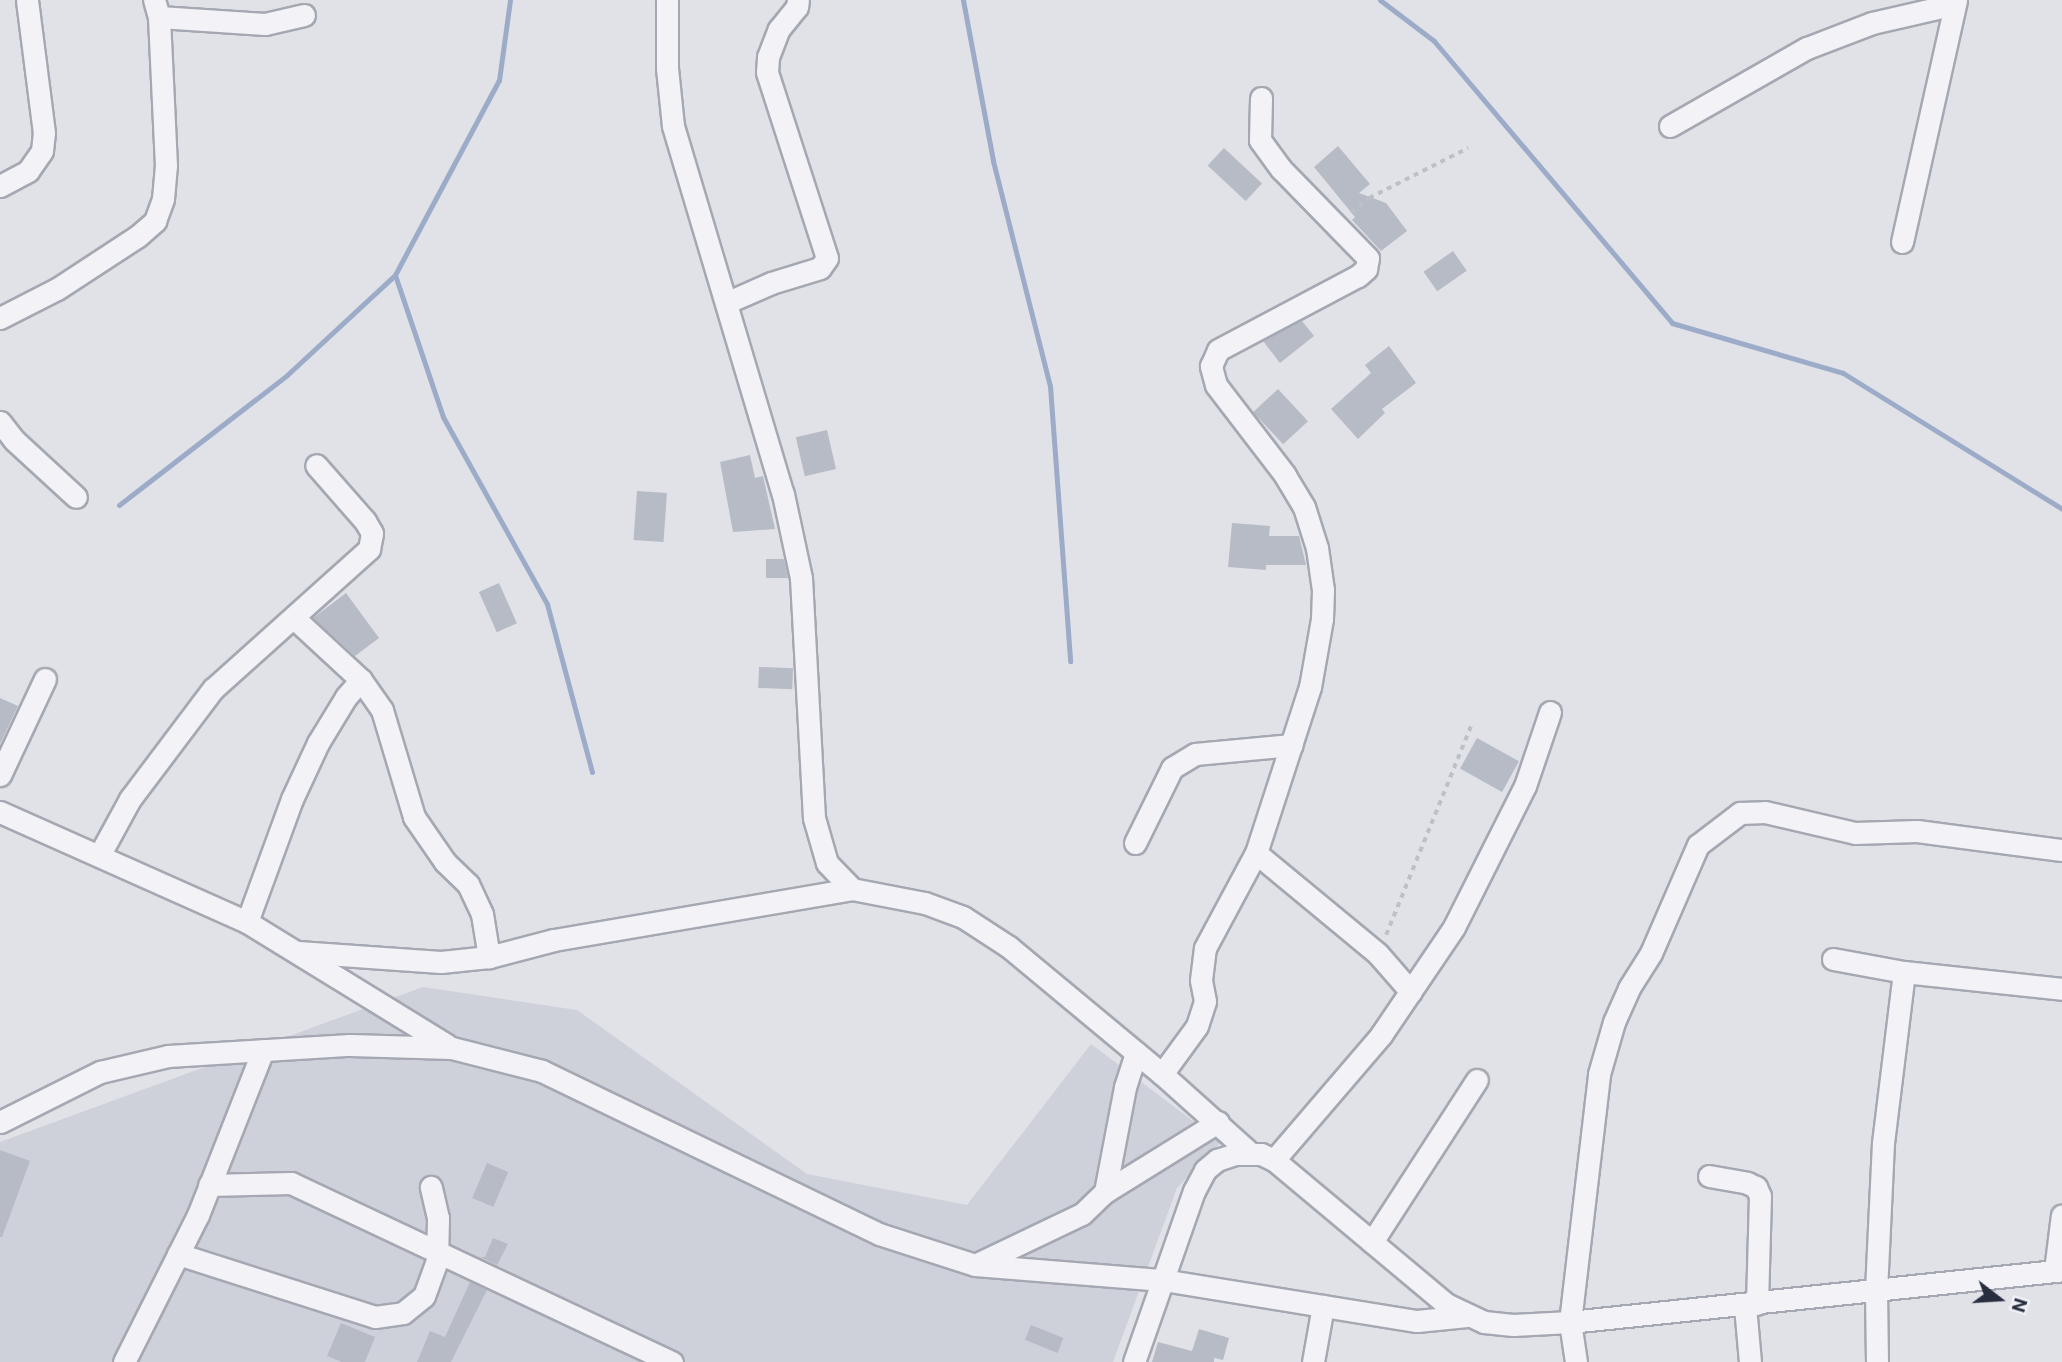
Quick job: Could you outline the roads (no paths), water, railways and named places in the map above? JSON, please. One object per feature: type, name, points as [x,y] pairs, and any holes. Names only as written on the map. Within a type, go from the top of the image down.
[{"type":"street","points":[[0,186],[28,171],[42,151],[44,133],[27,0]]},
{"type":"street","points":[[667,0],[667,68],[673,126],[728,302],[783,495],[800,578],[814,818],[827,863],[852,889]]},
{"type":"street","points":[[728,302],[771,283],[820,268],[827,258],[767,72],[768,57],[779,29],[797,7],[798,0]]},
{"type":"street","points":[[1670,126],[1807,48],[1872,23],[1956,2],[1902,242]]},
{"type":"street","points":[[0,318],[57,289],[138,236],[155,221],[163,200],[166,166],[156,8],[265,24],[304,15]]},
{"type":"street","points":[[1162,1073],[1197,1026],[1205,1001],[1201,980],[1205,948],[1256,853],[1310,687],[1322,620],[1323,590],[1317,548],[1304,507],[1285,475],[1216,386],[1211,366],[1219,350],[1366,269],[1368,258],[1339,225],[1281,169],[1261,140],[1261,98]]},
{"type":"street","points":[[0,422],[14,440],[76,497]]},
{"type":"street","points":[[100,854],[130,799],[213,689],[369,549],[372,533],[316,465]]},
{"type":"street","points":[[294,618],[361,680],[382,710],[414,817],[445,862],[468,884],[482,914],[489,957]]},
{"type":"street","points":[[0,775],[45,679]]},
{"type":"street","points":[[247,922],[292,799],[313,754],[345,697],[361,680]]},
{"type":"street","points":[[1273,1160],[1381,1035],[1454,927],[1525,786],[1550,712]]},
{"type":"street","points":[[1135,843],[1172,768],[1195,754],[1292,744]]},
{"type":"street","points":[[0,812],[100,854],[247,922],[409,1025],[452,1048]]},
{"type":"street","points":[[1576,1362],[1570,1322],[1599,1074],[1614,1022],[1629,988],[1651,953],[1698,845],[1740,813],[1765,812],[1855,834],[1917,831],[2062,850]]},
{"type":"street","points":[[1256,853],[1378,954],[1411,992]]},
{"type":"street","points":[[298,952],[441,962],[489,957],[554,940],[852,889],[925,903],[963,917],[1010,947],[1162,1073],[1250,1153],[1273,1160],[1446,1304],[1467,1316]]},
{"type":"street","points":[[1833,958],[1904,972],[2062,989]]},
{"type":"street","points":[[1877,1362],[1876,1291],[1883,1143],[1904,972]]},
{"type":"street","points":[[0,1122],[100,1073],[168,1056],[350,1045],[452,1048],[542,1071],[879,1234],[975,1265],[1163,1280],[1418,1321],[1467,1316],[1513,1325],[1570,1322],[2058,1271],[2062,1215]]},
{"type":"street","points":[[130,1360],[209,1185],[263,1050]]},
{"type":"street","points":[[1105,1192],[1125,1087],[1136,1053]]},
{"type":"street","points":[[1372,1242],[1477,1080]]},
{"type":"street","points":[[975,1265],[1058,1228],[1082,1214],[1105,1192],[1218,1122]]},
{"type":"street","points":[[1134,1362],[1185,1210],[1205,1170],[1217,1160],[1250,1153]]},
{"type":"street","points":[[1709,1176],[1747,1183],[1756,1187],[1759,1196],[1750,1362]]},
{"type":"street","points":[[209,1185],[291,1183],[672,1362]]},
{"type":"street","points":[[178,1254],[375,1317],[403,1313],[424,1296],[438,1251],[438,1218],[431,1187]]},
{"type":"street","points":[[1313,1362],[1323,1306]]},
{"type":"waterway","points":[[510,0],[499,80],[395,275],[443,417],[547,604],[592,772]]},
{"type":"waterway","points":[[963,0],[993,161],[1050,386],[1070,661]]},
{"type":"waterway","points":[[1380,0],[1434,41],[1672,323],[1843,373],[2062,509]]},
{"type":"waterway","points":[[119,505],[287,375],[395,275]]}]
